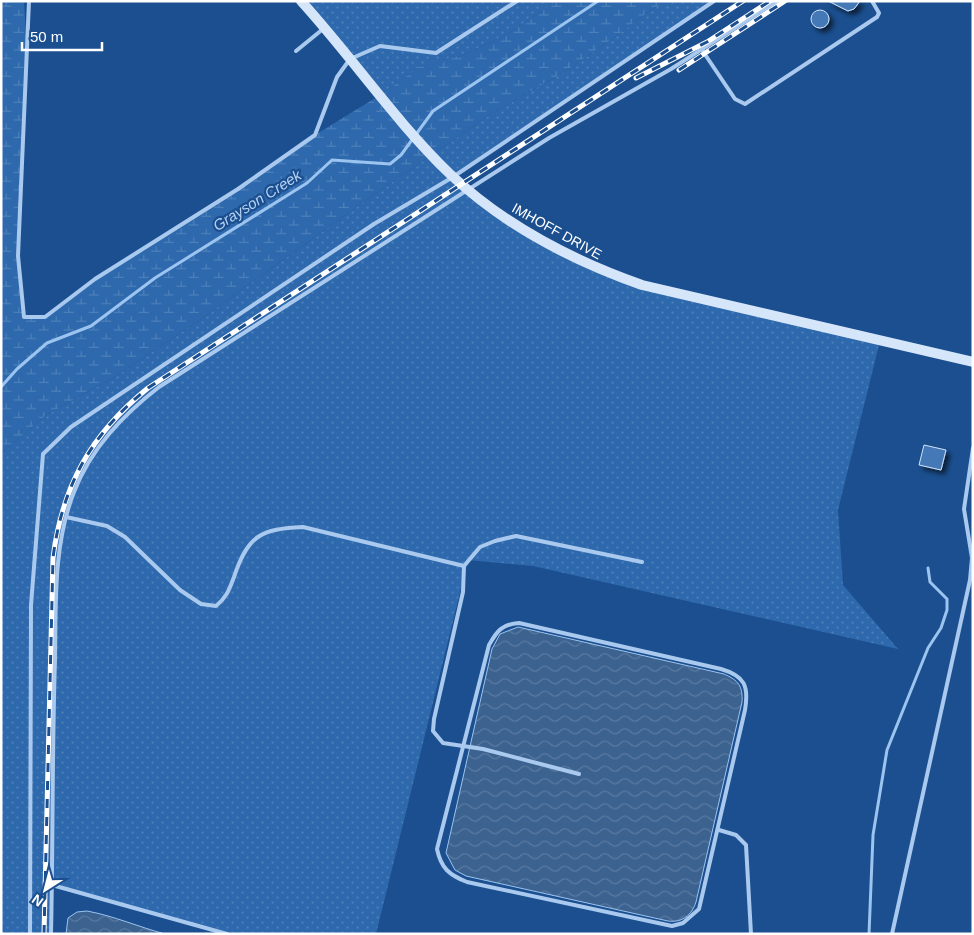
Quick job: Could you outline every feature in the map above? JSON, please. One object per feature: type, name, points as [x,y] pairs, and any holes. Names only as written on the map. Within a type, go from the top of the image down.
[{"type":"street","name":"IMHOFF DRIVE","points":[[301,1],[450,174],[505,219],[543,242],[604,272],[642,285],[973,362]]},
{"type":"lane","points":[[29,1],[18,256],[24,317],[45,316],[95,279],[238,189],[315,135],[337,77],[350,58],[380,46],[436,53],[517,1]]},
{"type":"lane","points":[[30,934],[31,604],[44,454],[71,427],[374,224],[714,1]]},
{"type":"lane","points":[[52,934],[53,738],[59,550],[74,490],[100,444],[137,404],[174,378],[584,116],[652,81],[777,1]]},
{"type":"lane","points":[[702,50],[735,99],[745,104],[877,18],[879,13],[872,1]]},
{"type":"lane","points":[[296,51],[324,27]]},
{"type":"lane","points":[[892,934],[970,580],[972,558],[964,509],[973,448]]},
{"type":"lane","points":[[66,517],[107,526],[125,536],[180,590],[201,604],[216,606],[227,597],[246,550],[259,534],[280,528],[303,527],[464,566]]},
{"type":"lane","points":[[579,774],[464,746],[443,744],[433,731],[463,592],[464,566],[480,548],[495,541],[516,536],[642,562]]},
{"type":"lane","points":[[519,623],[733,672],[745,684],[748,697],[719,830],[699,909],[683,924],[672,926],[468,882],[448,872],[440,863],[437,849],[489,645],[498,630],[506,624],[519,623]]},
{"type":"lane","points":[[719,830],[736,835],[746,845],[751,934]]},
{"type":"lane","points":[[52,885],[227,934]]},
{"type":"green space","points":[[1,1],[24,1],[26,36],[18,256],[24,317],[45,316],[95,279],[238,189],[315,135],[380,95],[425,63],[461,56],[506,35],[557,1],[672,1],[652,9],[564,72],[491,114],[376,193],[198,321],[113,378],[46,415],[1,454]]},
{"type":"green space","points":[[301,1],[557,1],[506,35],[461,56],[425,64],[380,95]]},
{"type":"green space","points":[[672,1],[716,1],[453,177],[484,203],[604,272],[880,341],[838,510],[843,585],[898,649],[533,566],[468,560],[376,934],[227,934],[52,885],[50,934],[1,934],[1,454],[46,415],[113,378],[198,321],[376,193],[491,114],[564,72],[652,9]]},
{"type":"water","points":[[518,627],[724,674],[739,684],[742,692],[742,702],[696,902],[692,911],[686,917],[678,921],[668,921],[466,876],[455,870],[446,853],[492,649],[500,634]]},
{"type":"water","points":[[87,911],[165,934],[66,934],[68,918],[77,912]]},
{"type":"building","points":[[828,1],[860,1],[854,9],[848,11]]},
{"type":"building","points":[[816,10],[824,10],[829,15],[827,26],[816,28],[811,23],[811,15]]},
{"type":"building","points":[[924,445],[946,450],[941,470],[919,465]]},
{"type":"waterway","name":"Grayson Creek","points":[[1,387],[17,369],[47,343],[91,326],[155,278],[307,183],[332,160],[390,164],[401,155],[433,111],[598,1]]},
{"type":"waterway","points":[[869,934],[873,835],[887,750],[928,648],[941,628],[947,610],[947,599],[930,582],[928,568]]},
{"type":"railway","points":[[44,934],[53,558],[57,532],[72,485],[82,463],[95,443],[110,424],[148,388],[743,1]]},
{"type":"railway","points":[[636,78],[707,42],[770,1]]},
{"type":"railway","points":[[679,70],[785,1]]}]
